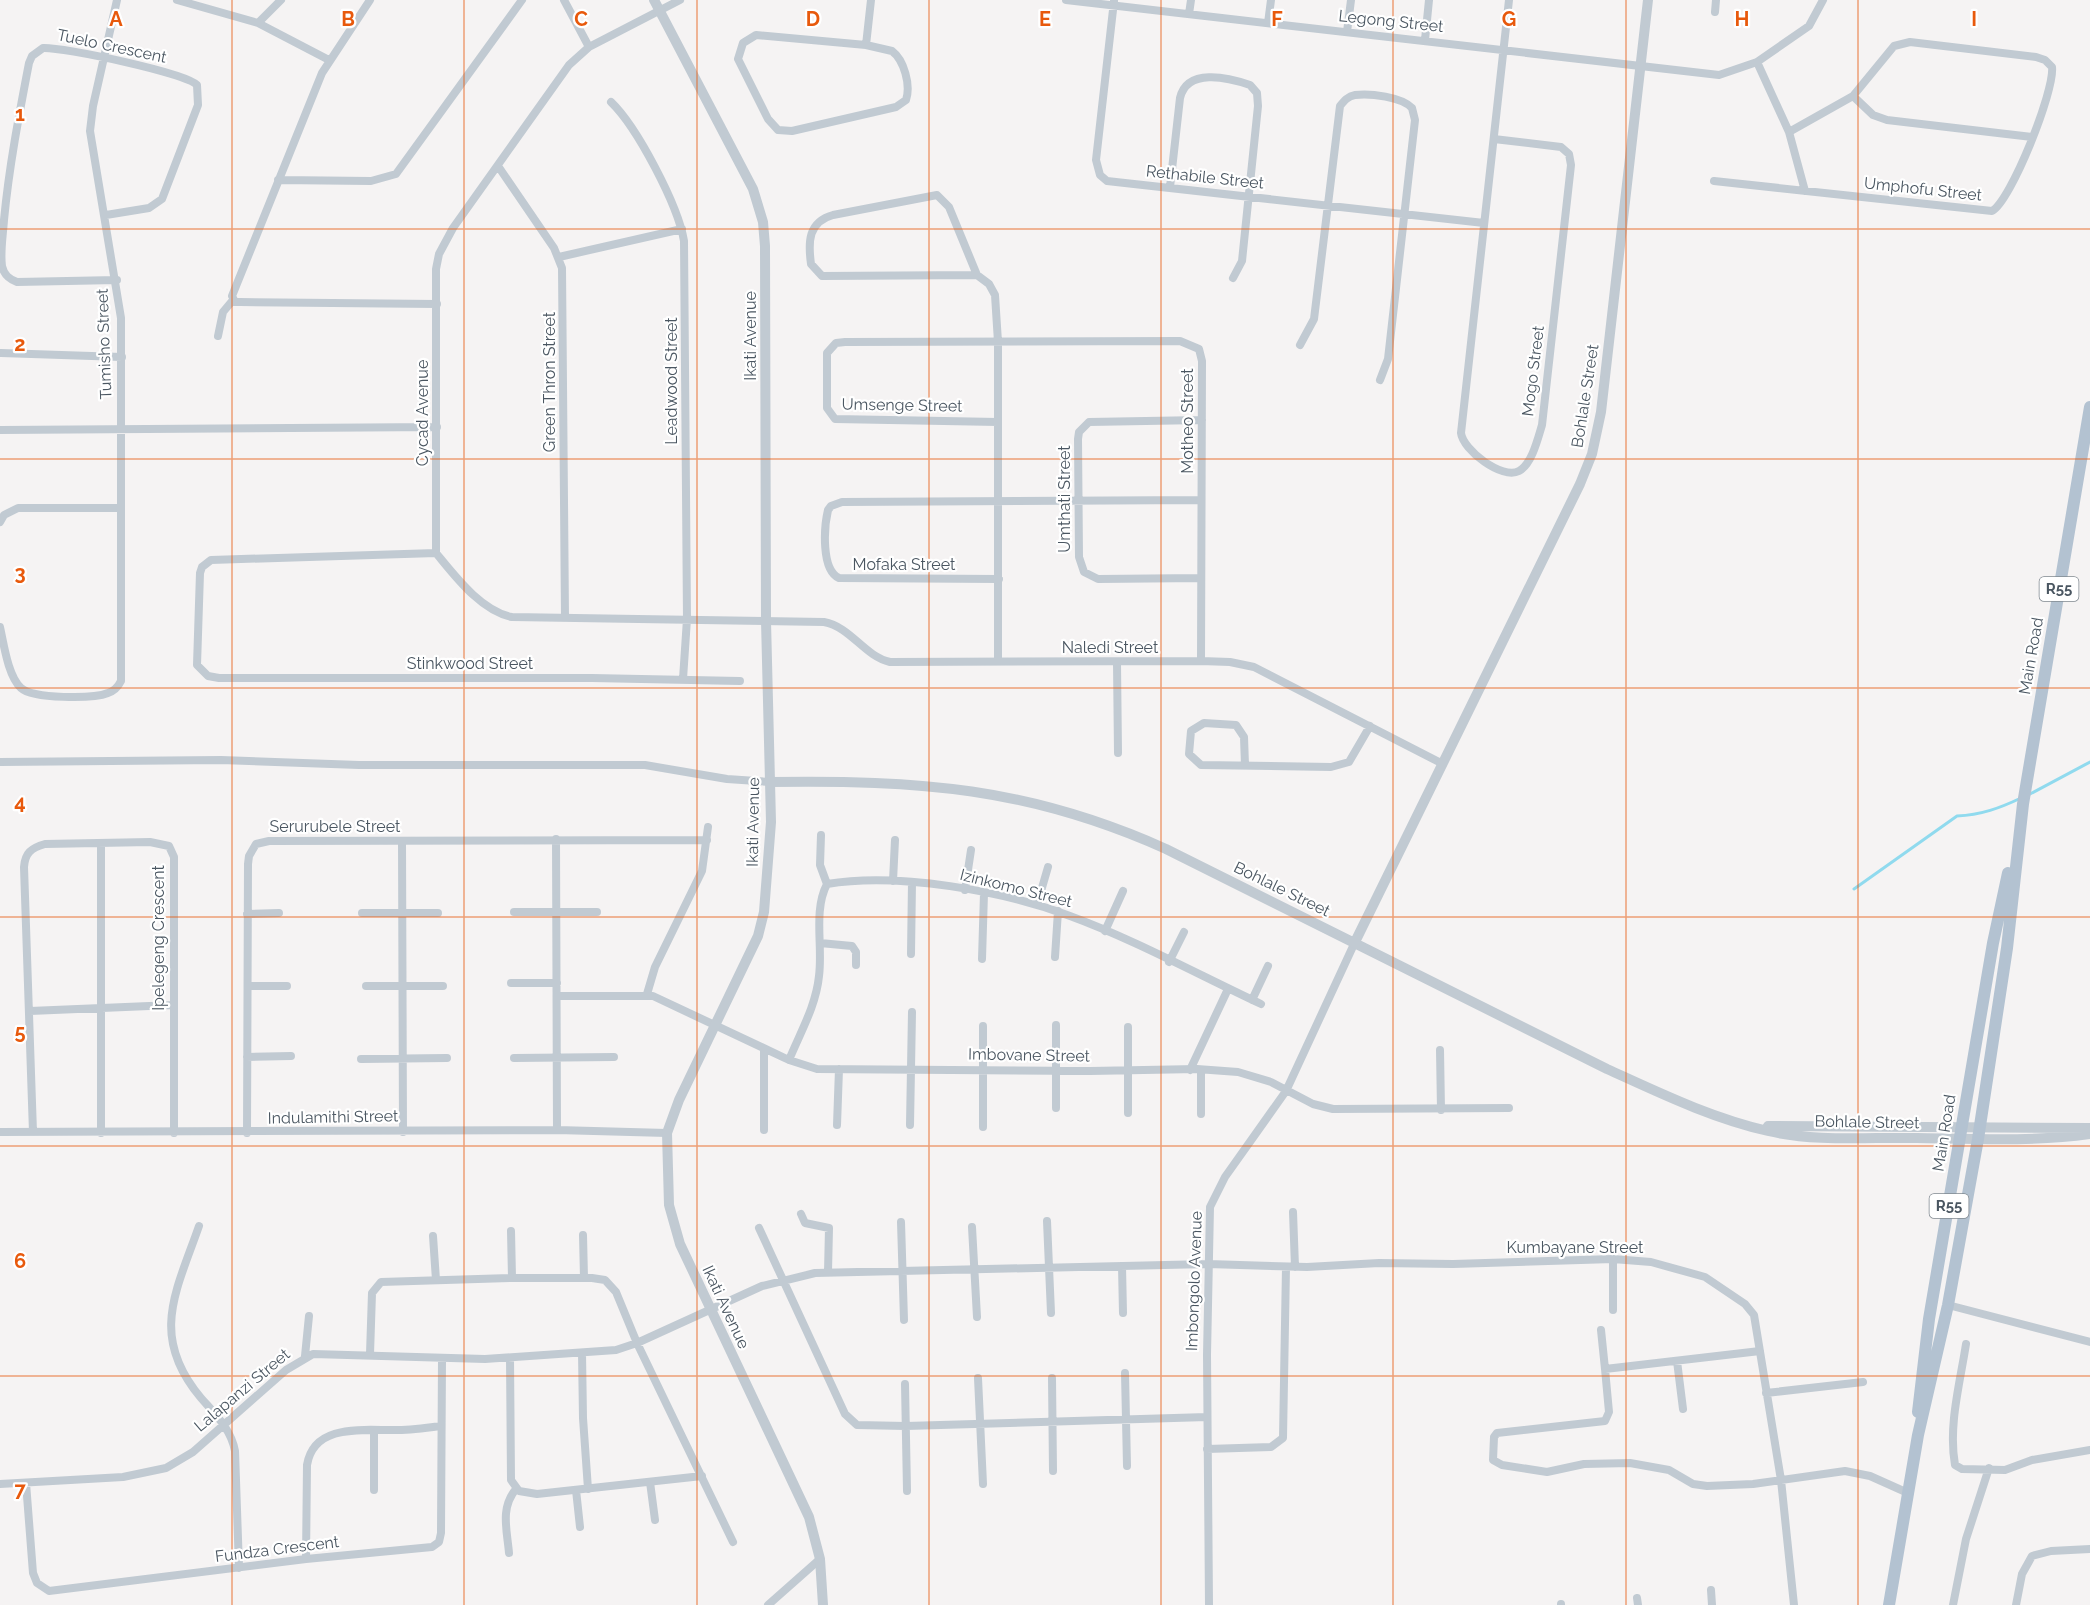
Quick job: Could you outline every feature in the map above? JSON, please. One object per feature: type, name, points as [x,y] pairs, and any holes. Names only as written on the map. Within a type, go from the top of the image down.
[{"type":"main road","name":"Main Road","points":[[1889,1605],[1918,1434],[1948,1305],[1978,1134],[2007,948],[2018,840],[2028,771],[2090,407]]},
{"type":"main road","name":"Main Road","points":[[1918,1434],[1918,1406],[1929,1319],[1993,943],[2018,840]]},
{"type":"street","name":"Tumisho Street","points":[[0,627],[16,681],[27,692],[42,695],[98,696],[114,691],[121,681],[122,357],[117,280],[90,131],[93,105],[117,0]]},
{"type":"street","points":[[177,0],[258,23],[329,60]]},
{"type":"street","points":[[258,23],[281,0]]},
{"type":"street","points":[[218,336],[224,312],[307,107],[329,60],[370,0]]},
{"type":"street","points":[[278,180],[371,181],[396,174],[522,0]]},
{"type":"street","points":[[564,0],[589,47]]},
{"type":"street","points":[[657,5],[680,0]]},
{"type":"street","points":[[866,45],[871,0]]},
{"type":"street","name":"Legong Street","points":[[1066,0],[1114,2],[1189,14],[1719,75],[1757,62],[1809,26],[1823,0]]},
{"type":"street","points":[[1189,14],[1191,0]]},
{"type":"street","points":[[1268,23],[1271,0]]},
{"type":"street","points":[[1347,32],[1351,0]]},
{"type":"street","points":[[1425,40],[1429,0]]},
{"type":"street","name":"Mogo Street","points":[[1494,139],[1561,147],[1569,154],[1571,165],[1542,425],[1527,461],[1520,471],[1514,473],[1501,471],[1472,453],[1461,437],[1509,0]]},
{"type":"street","name":"Bohlale Street","points":[[1443,764],[1592,454],[1602,403],[1648,0]]},
{"type":"street","points":[[1715,12],[1716,0]]},
{"type":"street","name":"Rethabile Street","points":[[1114,2],[1096,160],[1098,171],[1103,178],[1111,182],[1328,204],[1484,223]]},
{"type":"street","name":"Cycad Avenue","points":[[436,553],[438,427],[436,269],[443,246],[562,74],[589,47],[657,5]]},
{"type":"street","name":"Ikati Avenue","points":[[657,5],[753,189],[763,222],[766,621],[771,822],[762,924],[679,1100],[667,1133],[668,1197],[673,1226],[809,1517],[820,1559],[823,1605]]},
{"type":"street","points":[[756,35],[866,45],[885,49],[897,55],[908,87],[903,104],[792,131],[778,130],[773,127],[738,59],[743,43],[756,35]]},
{"type":"street","name":"Umphofu Street","points":[[1714,181],[1992,211],[2002,201],[2032,137],[2053,81],[2052,67],[2042,58],[1904,43],[1894,46],[1853,96],[1789,132]]},
{"type":"street","name":"Tuelo Crescent","points":[[106,215],[149,208],[162,199],[199,98],[197,85],[190,79],[105,58],[50,47],[43,48],[32,56],[18,121],[1,256],[6,276],[17,282],[117,280]]},
{"type":"street","points":[[1757,62],[1789,132],[1805,191]]},
{"type":"street","points":[[1170,187],[1182,91],[1190,81],[1202,77],[1250,85],[1257,93],[1258,106],[1250,197],[1242,261],[1233,278]]},
{"type":"street","points":[[1300,345],[1314,319],[1338,114],[1344,100],[1349,97],[1360,95],[1402,101],[1408,104],[1415,113],[1406,214],[1388,359],[1380,380]]},
{"type":"street","points":[[1853,96],[1879,118],[2032,137]]},
{"type":"street","name":"Leadwood Street","points":[[611,102],[635,133],[671,201],[682,229],[685,254],[687,619],[683,679]]},
{"type":"street","name":"Green Thron Street","points":[[498,166],[559,257],[563,280],[565,617]]},
{"type":"street","points":[[977,275],[822,276],[811,264],[812,229],[819,220],[833,215],[937,195],[949,207],[977,275],[989,284],[995,296],[998,342],[998,661]]},
{"type":"street","points":[[559,257],[682,229]]},
{"type":"street","points":[[232,295],[240,302],[437,304]]},
{"type":"street","name":"Umsenge Street","points":[[998,342],[845,342],[830,347],[825,361],[827,408],[835,419],[998,422]]},
{"type":"street","name":"Motheo Street","points":[[998,342],[1188,342],[1198,349],[1201,354],[1202,420],[1201,661]]},
{"type":"street","points":[[1,352],[122,357]]},
{"type":"street","name":"Umthati Street","points":[[1202,420],[1089,422],[1079,432],[1077,502],[1079,557],[1084,572],[1090,577],[1098,579],[1202,578]]},
{"type":"street","points":[[0,430],[121,431],[438,427]]},
{"type":"street","points":[[998,501],[1201,500]]},
{"type":"street","name":"Mofaka Street","points":[[998,501],[842,502],[831,506],[826,518],[828,564],[834,576],[839,578],[999,579]]},
{"type":"street","points":[[0,522],[4,515],[18,508],[120,508]]},
{"type":"street","points":[[436,553],[484,604],[502,615],[766,621]]},
{"type":"street","name":"Stinkwood Street","points":[[436,553],[406,556],[217,559],[202,567],[196,655],[201,672],[219,678],[740,681]]},
{"type":"street","name":"Naledi Street","points":[[766,621],[834,624],[874,655],[890,662],[1230,662],[1254,668],[1443,764]]},
{"type":"street","points":[[1117,663],[1118,753]]},
{"type":"street","points":[[1245,765],[1244,736],[1236,725],[1204,723],[1191,731],[1189,754],[1195,763],[1207,766],[1341,766],[1355,756],[1370,726]]},
{"type":"street","points":[[0,762],[221,760],[359,765],[645,765],[727,779],[770,782]]},
{"type":"street","name":"Imbongolo Avenue","points":[[1209,1605],[1208,1264],[1209,1217],[1213,1197],[1286,1090],[1355,942],[1443,764]]},
{"type":"street","name":"Bohlale Street","points":[[770,782],[922,784],[970,789],[1055,807],[1112,825],[1156,844],[1677,1101],[1724,1120],[1790,1135],[2090,1134]]},
{"type":"street","points":[[647,994],[655,967],[698,880],[708,827]]},
{"type":"street","points":[[789,1060],[816,994],[820,902],[827,884],[820,865],[821,836]]},
{"type":"street","points":[[556,840],[556,1130]]},
{"type":"street","name":"Serurubele Street","points":[[247,1133],[247,914],[249,856],[256,843],[268,841],[707,840]]},
{"type":"street","points":[[893,881],[895,840]]},
{"type":"street","points":[[402,841],[403,1132]]},
{"type":"street","name":"Ipelegeng Crescent","points":[[33,1132],[24,867],[27,855],[35,847],[45,844],[159,842],[172,850],[174,1133]]},
{"type":"street","points":[[101,843],[99,1007],[101,1133]]},
{"type":"street","points":[[965,890],[971,850]]},
{"type":"street","points":[[1037,905],[1048,867]]},
{"type":"street","points":[[911,954],[912,882]]},
{"type":"street","name":"Izinkomo Street","points":[[827,884],[912,882],[984,893],[1037,905],[1058,911],[1256,1002],[1268,966]]},
{"type":"street","points":[[1105,932],[1123,891]]},
{"type":"street","points":[[982,959],[984,893]]},
{"type":"street","points":[[1055,957],[1058,911]]},
{"type":"street","points":[[514,912],[597,912]]},
{"type":"street","points":[[247,914],[279,913]]},
{"type":"street","points":[[362,913],[438,913]]},
{"type":"street","points":[[1169,962],[1184,932]]},
{"type":"street","points":[[820,943],[852,946],[856,966]]},
{"type":"street","points":[[511,983],[557,983]]},
{"type":"street","points":[[248,986],[287,986]]},
{"type":"street","points":[[366,986],[443,986]]},
{"type":"street","points":[[1190,1070],[1228,989]]},
{"type":"street","name":"Imbovane Street","points":[[557,996],[647,994],[764,1049],[806,1066],[839,1069],[1201,1070],[1248,1074],[1313,1104],[1333,1109],[1509,1108]]},
{"type":"street","points":[[30,1011],[173,1005]]},
{"type":"street","points":[[910,1125],[912,1012]]},
{"type":"street","points":[[1056,1025],[1056,1108]]},
{"type":"street","points":[[983,1026],[983,1128]]},
{"type":"street","points":[[1128,1027],[1128,1113]]},
{"type":"street","points":[[764,1049],[764,1130]]},
{"type":"street","points":[[1440,1050],[1441,1110]]},
{"type":"street","points":[[247,1057],[291,1056]]},
{"type":"street","points":[[514,1058],[614,1057]]},
{"type":"street","points":[[361,1059],[447,1058]]},
{"type":"street","points":[[837,1125],[839,1069]]},
{"type":"street","points":[[1201,1070],[1201,1114]]},
{"type":"street","name":"Bohlale Street","points":[[1978,1134],[2090,1128]]},
{"type":"street","name":"Indulamithi Street","points":[[0,1132],[247,1133],[556,1130],[667,1133]]},
{"type":"street","points":[[1207,1449],[1271,1447],[1284,1438],[1293,1212]]},
{"type":"street","points":[[801,1214],[805,1223],[829,1228],[828,1272]]},
{"type":"street","points":[[1047,1221],[1051,1313]]},
{"type":"street","points":[[901,1222],[904,1320]]},
{"type":"street","points":[[199,1226],[174,1297],[170,1333],[184,1376],[231,1436],[235,1451],[239,1568]]},
{"type":"street","points":[[972,1227],[977,1317]]},
{"type":"street","points":[[759,1228],[850,1420],[864,1426],[1207,1417]]},
{"type":"street","points":[[511,1231],[512,1278]]},
{"type":"street","points":[[583,1235],[584,1278]]},
{"type":"street","points":[[433,1236],[436,1280]]},
{"type":"street","points":[[1613,1259],[1613,1310]]},
{"type":"street","name":"Kumbayane Street","points":[[1208,1264],[1291,1267],[1391,1262],[1453,1264],[1613,1259],[1674,1267],[1714,1281],[1751,1310],[1757,1322],[1781,1480],[1794,1605]]},
{"type":"street","name":"Lalapanzi Street","points":[[0,1484],[123,1478],[153,1473],[192,1452],[305,1356],[324,1353],[442,1359],[510,1358],[616,1350],[637,1343],[710,1308],[784,1279],[828,1272],[1208,1264]]},
{"type":"street","points":[[1122,1266],[1123,1313]]},
{"type":"street","points":[[370,1354],[371,1300],[377,1285],[387,1281],[599,1278],[612,1286],[733,1542]]},
{"type":"street","points":[[1948,1305],[2090,1342]]},
{"type":"street","points":[[305,1356],[309,1316]]},
{"type":"street","points":[[1601,1330],[1610,1412],[1605,1421],[1497,1433],[1494,1437],[1493,1458],[1495,1463],[1547,1472],[1584,1464],[1630,1463],[1669,1470],[1693,1484],[1707,1486],[1781,1480],[1845,1471],[1870,1476],[1908,1493]]},
{"type":"street","points":[[1966,1344],[1953,1440],[1955,1465],[1962,1469],[2011,1469],[2032,1460],[2090,1450]]},
{"type":"street","points":[[1605,1370],[1760,1351]]},
{"type":"street","points":[[582,1353],[583,1418],[588,1489]]},
{"type":"street","points":[[510,1358],[510,1469],[511,1480],[516,1489],[537,1494],[702,1476]]},
{"type":"street","name":"Fundza Crescent","points":[[26,1483],[33,1573],[42,1589],[60,1591],[306,1559],[428,1548],[439,1542],[441,1533],[442,1359]]},
{"type":"street","points":[[1677,1361],[1683,1408]]},
{"type":"street","points":[[1125,1373],[1127,1466]]},
{"type":"street","points":[[978,1378],[984,1484]]},
{"type":"street","points":[[1052,1378],[1053,1471]]},
{"type":"street","points":[[1766,1393],[1863,1382]]},
{"type":"street","points":[[904,1384],[907,1491]]},
{"type":"street","points":[[306,1559],[306,1474],[311,1449],[332,1434],[440,1426]]},
{"type":"street","points":[[374,1431],[374,1490]]},
{"type":"street","points":[[1953,1605],[1966,1539],[1989,1468]]},
{"type":"street","points":[[650,1482],[656,1520]]},
{"type":"street","points":[[509,1553],[505,1511],[508,1498],[516,1489]]},
{"type":"street","points":[[576,1490],[580,1527]]},
{"type":"street","points":[[2016,1605],[2022,1574],[2032,1557],[2051,1551],[2090,1549]]},
{"type":"street","points":[[768,1605],[820,1559]]},
{"type":"street","points":[[1711,1590],[1712,1605]]},
{"type":"waterway","points":[[2030,794],[2090,762]]},
{"type":"waterway","points":[[1854,889],[1957,816],[1990,810],[2021,798]]}]
